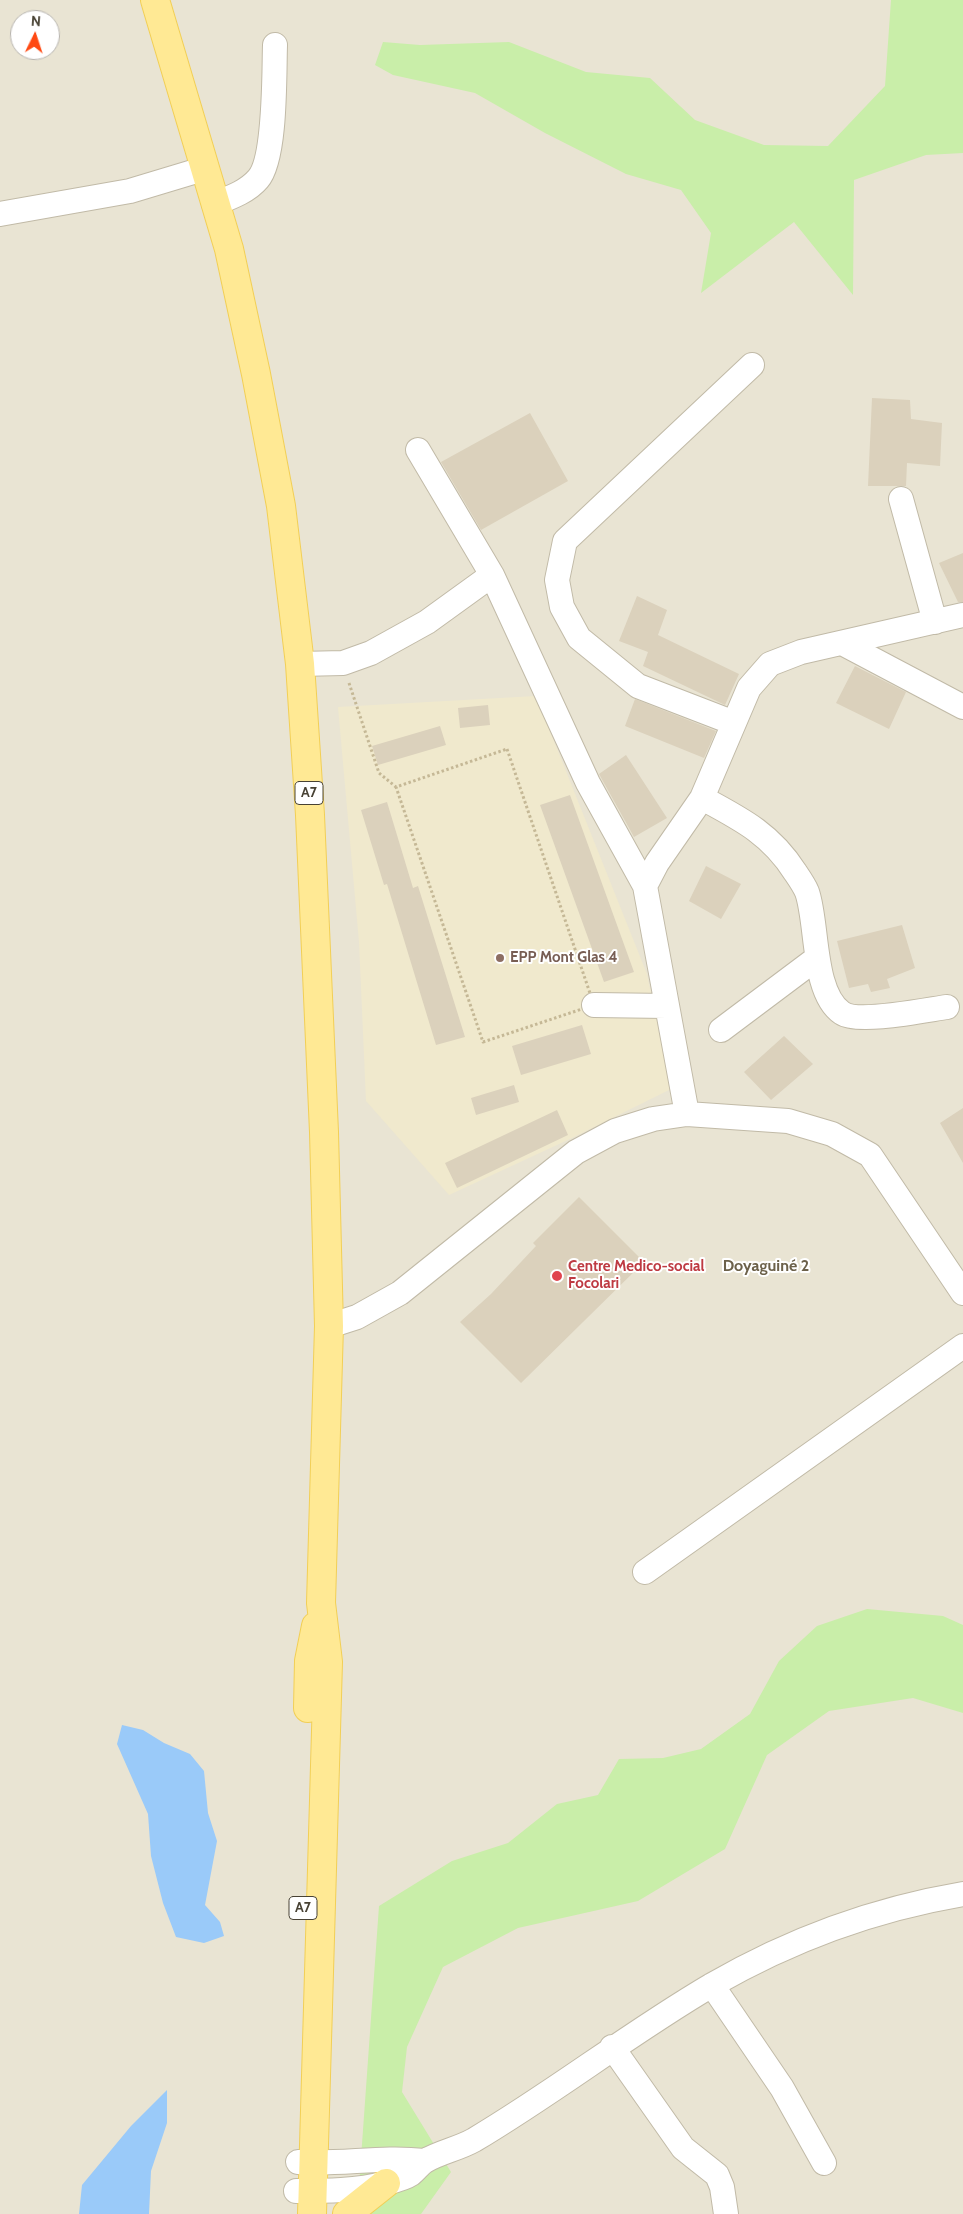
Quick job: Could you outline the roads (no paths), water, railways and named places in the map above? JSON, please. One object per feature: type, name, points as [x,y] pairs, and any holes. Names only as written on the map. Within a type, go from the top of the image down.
[{"type":"main road","name":"A7","points":[[155,0],[203,169],[229,250],[256,374],[281,506],[300,664],[310,815],[324,1132],[329,1326],[321,1603],[328,1662],[304,2202]]},
{"type":"main road","points":[[347,2214],[386,2183]]},
{"type":"street","points":[[214,204],[238,194],[259,179],[267,157],[273,108],[275,45]]},
{"type":"street","points":[[0,214],[130,191],[203,169]]},
{"type":"street","points":[[734,723],[638,686],[579,638],[562,607],[557,580],[565,541],[752,365]]},
{"type":"street","points":[[418,450],[492,575],[588,783],[645,886],[687,1114]]},
{"type":"street","points":[[900,499],[935,622]]},
{"type":"street","points":[[300,664],[343,663],[371,654],[427,622],[492,575]]},
{"type":"street","points":[[645,886],[657,862],[702,798],[749,688],[770,664],[801,652],[963,615]]},
{"type":"street","points":[[842,643],[963,706]]},
{"type":"street","points":[[702,798],[750,823],[782,852],[807,892],[817,958],[830,1002],[843,1014],[871,1018],[947,1007]]},
{"type":"street","points":[[721,1030],[817,958]]},
{"type":"street","points":[[594,1004],[667,1006]]},
{"type":"street","points":[[329,1326],[358,1317],[400,1293],[576,1152],[614,1131],[652,1119],[687,1114],[788,1121],[832,1134],[870,1155],[963,1293]]},
{"type":"street","points":[[645,1572],[963,1346]]},
{"type":"street","points":[[304,2202],[386,2183],[410,2175],[424,2161],[472,2141],[612,2047],[712,1986],[775,1952],[818,1933],[928,1900],[963,1894]]},
{"type":"street","points":[[712,1986],[782,2088],[824,2163]]},
{"type":"street","points":[[612,2047],[683,2148],[717,2175],[722,2187],[726,2214]]},
{"type":"street","points":[[306,2162],[339,2164],[404,2159],[424,2161]]},
{"type":"water","points":[[122,1725],[143,1730],[164,1743],[190,1754],[204,1771],[208,1813],[217,1841],[205,1905],[220,1922],[224,1936],[204,1943],[176,1937],[163,1903],[151,1856],[148,1814],[117,1744]]},
{"type":"water","points":[[167,2090],[167,2123],[151,2171],[149,2214],[79,2214],[82,2185],[131,2126]]},
{"type":"place","name":"EPP Mont Glas 4","points":[[500,958]]},
{"type":"place","name":"Centre Medico-social Focolari","points":[[557,1276]]},
{"type":"district","name":"Doyaguiné 2","points":[[766,1266]]}]
